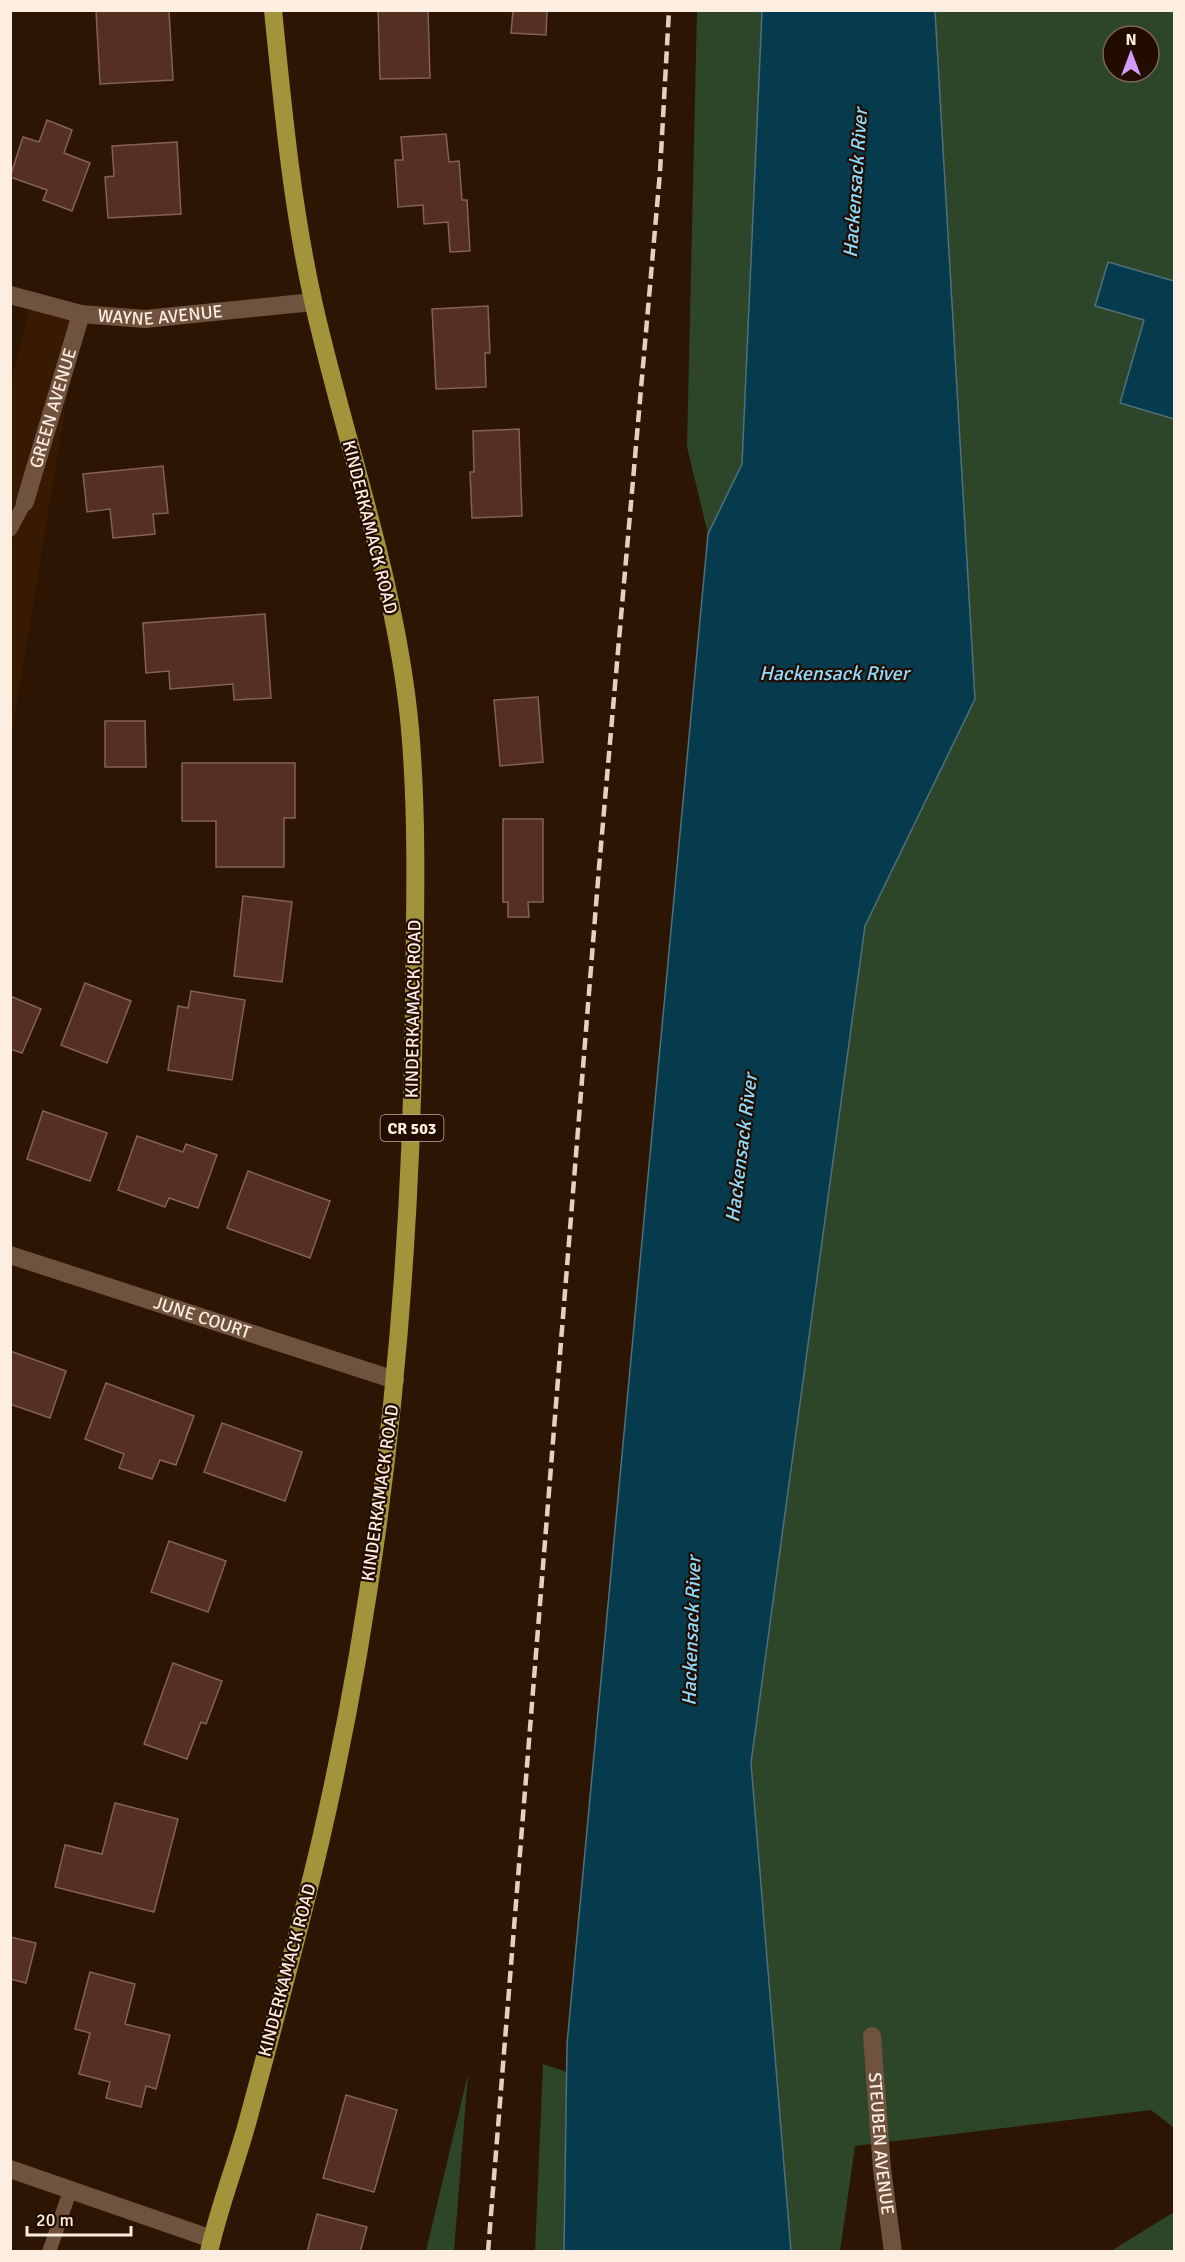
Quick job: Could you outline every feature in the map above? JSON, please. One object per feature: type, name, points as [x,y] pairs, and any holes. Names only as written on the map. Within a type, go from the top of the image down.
[{"type":"main road","name":"KINDERKAMACK ROAD","points":[[210,2245],[246,2125],[320,1844],[345,1721],[369,1579],[395,1380],[405,1251],[413,1072],[414,832],[410,730],[388,594],[313,302],[290,176],[273,10]]},
{"type":"street","name":"WAYNE AVENUE","points":[[10,295],[81,314],[145,320],[313,302]]},
{"type":"street","name":"GREEN AVENUE","points":[[25,502],[81,314]]},
{"type":"street","name":"JUNE COURT","points":[[10,1255],[395,1380]]},
{"type":"street","name":"STEUBEN AVENUE","points":[[872,2036],[882,2169],[893,2252]]},
{"type":"street","points":[[10,2169],[210,2245]]},
{"type":"lane","points":[[10,530],[25,502]]},
{"type":"lane","points":[[49,2252],[70,2191]]},
{"type":"shaded area","points":[[31,300],[81,314],[11,738],[10,385]]},
{"type":"green space","points":[[697,11],[762,11],[742,464],[708,534],[687,447]]},
{"type":"green space","points":[[935,11],[1174,11],[1174,2128],[1151,2110],[855,2146],[840,2251],[791,2252],[751,1763],[865,926],[975,698]]},
{"type":"green space","points":[[543,2064],[567,2072],[564,2251],[535,2252]]},
{"type":"green space","points":[[468,2074],[454,2251],[426,2251]]},
{"type":"green space","points":[[1174,2212],[1174,2251],[1111,2251]]},
{"type":"water","name":"Hackensack River","points":[[762,11],[935,11],[975,699],[865,926],[751,1763],[791,2251],[564,2251],[567,2044],[708,534],[742,464]]},
{"type":"water","points":[[1108,262],[1174,281],[1174,419],[1120,403],[1144,320],[1095,306]]},
{"type":"building","points":[[96,10],[169,10],[173,80],[100,84]]},
{"type":"building","points":[[378,10],[428,10],[430,78],[380,79]]},
{"type":"building","points":[[513,10],[547,10],[546,35],[511,33]]},
{"type":"building","points":[[47,120],[72,130],[64,153],[90,163],[72,211],[43,200],[47,190],[10,177],[23,137],[39,142]]},
{"type":"building","points":[[446,134],[449,162],[459,161],[462,200],[467,200],[470,251],[450,252],[448,222],[424,224],[423,205],[398,207],[395,160],[403,160],[401,137]]},
{"type":"building","points":[[177,142],[181,214],[108,218],[105,177],[114,176],[112,146]]},
{"type":"building","points":[[488,306],[490,353],[485,353],[486,387],[436,389],[432,309]]},
{"type":"building","points":[[519,429],[522,516],[472,518],[470,472],[474,472],[473,431]]},
{"type":"building","points":[[163,466],[168,513],[153,514],[155,534],[113,538],[110,509],[87,512],[83,474]]},
{"type":"building","points":[[265,614],[271,698],[234,700],[233,684],[170,689],[169,671],[146,673],[143,623]]},
{"type":"building","points":[[538,697],[543,762],[500,766],[494,700]]},
{"type":"building","points":[[105,721],[145,721],[146,767],[105,767]]},
{"type":"building","points":[[182,763],[295,763],[295,818],[284,818],[284,867],[216,867],[216,821],[182,821]]},
{"type":"building","points":[[503,819],[543,819],[543,902],[528,902],[529,917],[508,917],[508,902],[503,902]]},
{"type":"building","points":[[243,896],[292,902],[282,982],[234,976]]},
{"type":"building","points":[[85,983],[131,1001],[107,1063],[61,1045]]},
{"type":"building","points":[[191,991],[245,1000],[232,1080],[168,1070],[178,1006],[188,1008]]},
{"type":"building","points":[[10,996],[41,1009],[22,1053],[10,1049]]},
{"type":"building","points":[[43,1111],[107,1133],[90,1181],[27,1159]]},
{"type":"building","points":[[137,1136],[183,1152],[186,1144],[217,1155],[198,1208],[169,1198],[165,1207],[118,1190]]},
{"type":"building","points":[[248,1171],[330,1201],[310,1258],[227,1228]]},
{"type":"building","points":[[10,1351],[66,1371],[50,1418],[10,1404]]},
{"type":"building","points":[[106,1383],[194,1416],[176,1465],[160,1460],[152,1479],[119,1468],[124,1454],[85,1439]]},
{"type":"building","points":[[222,1423],[302,1452],[285,1501],[204,1472]]},
{"type":"building","points":[[169,1541],[226,1561],[208,1612],[151,1592]]},
{"type":"building","points":[[173,1663],[222,1681],[206,1724],[201,1722],[187,1759],[144,1744]]},
{"type":"building","points":[[115,1803],[178,1819],[154,1912],[55,1887],[65,1845],[102,1854]]},
{"type":"building","points":[[10,1937],[36,1943],[26,1983],[10,1979]]},
{"type":"building","points":[[90,1972],[135,1984],[125,2024],[170,2035],[156,2089],[146,2086],[141,2107],[106,2098],[110,2082],[79,2074],[90,2033],[75,2029]]},
{"type":"building","points":[[346,2095],[397,2110],[374,2192],[323,2178]]},
{"type":"building","points":[[317,2214],[367,2227],[360,2252],[307,2252]]},
{"type":"railway","points":[[488,2252],[599,868],[660,172],[669,10]]}]
